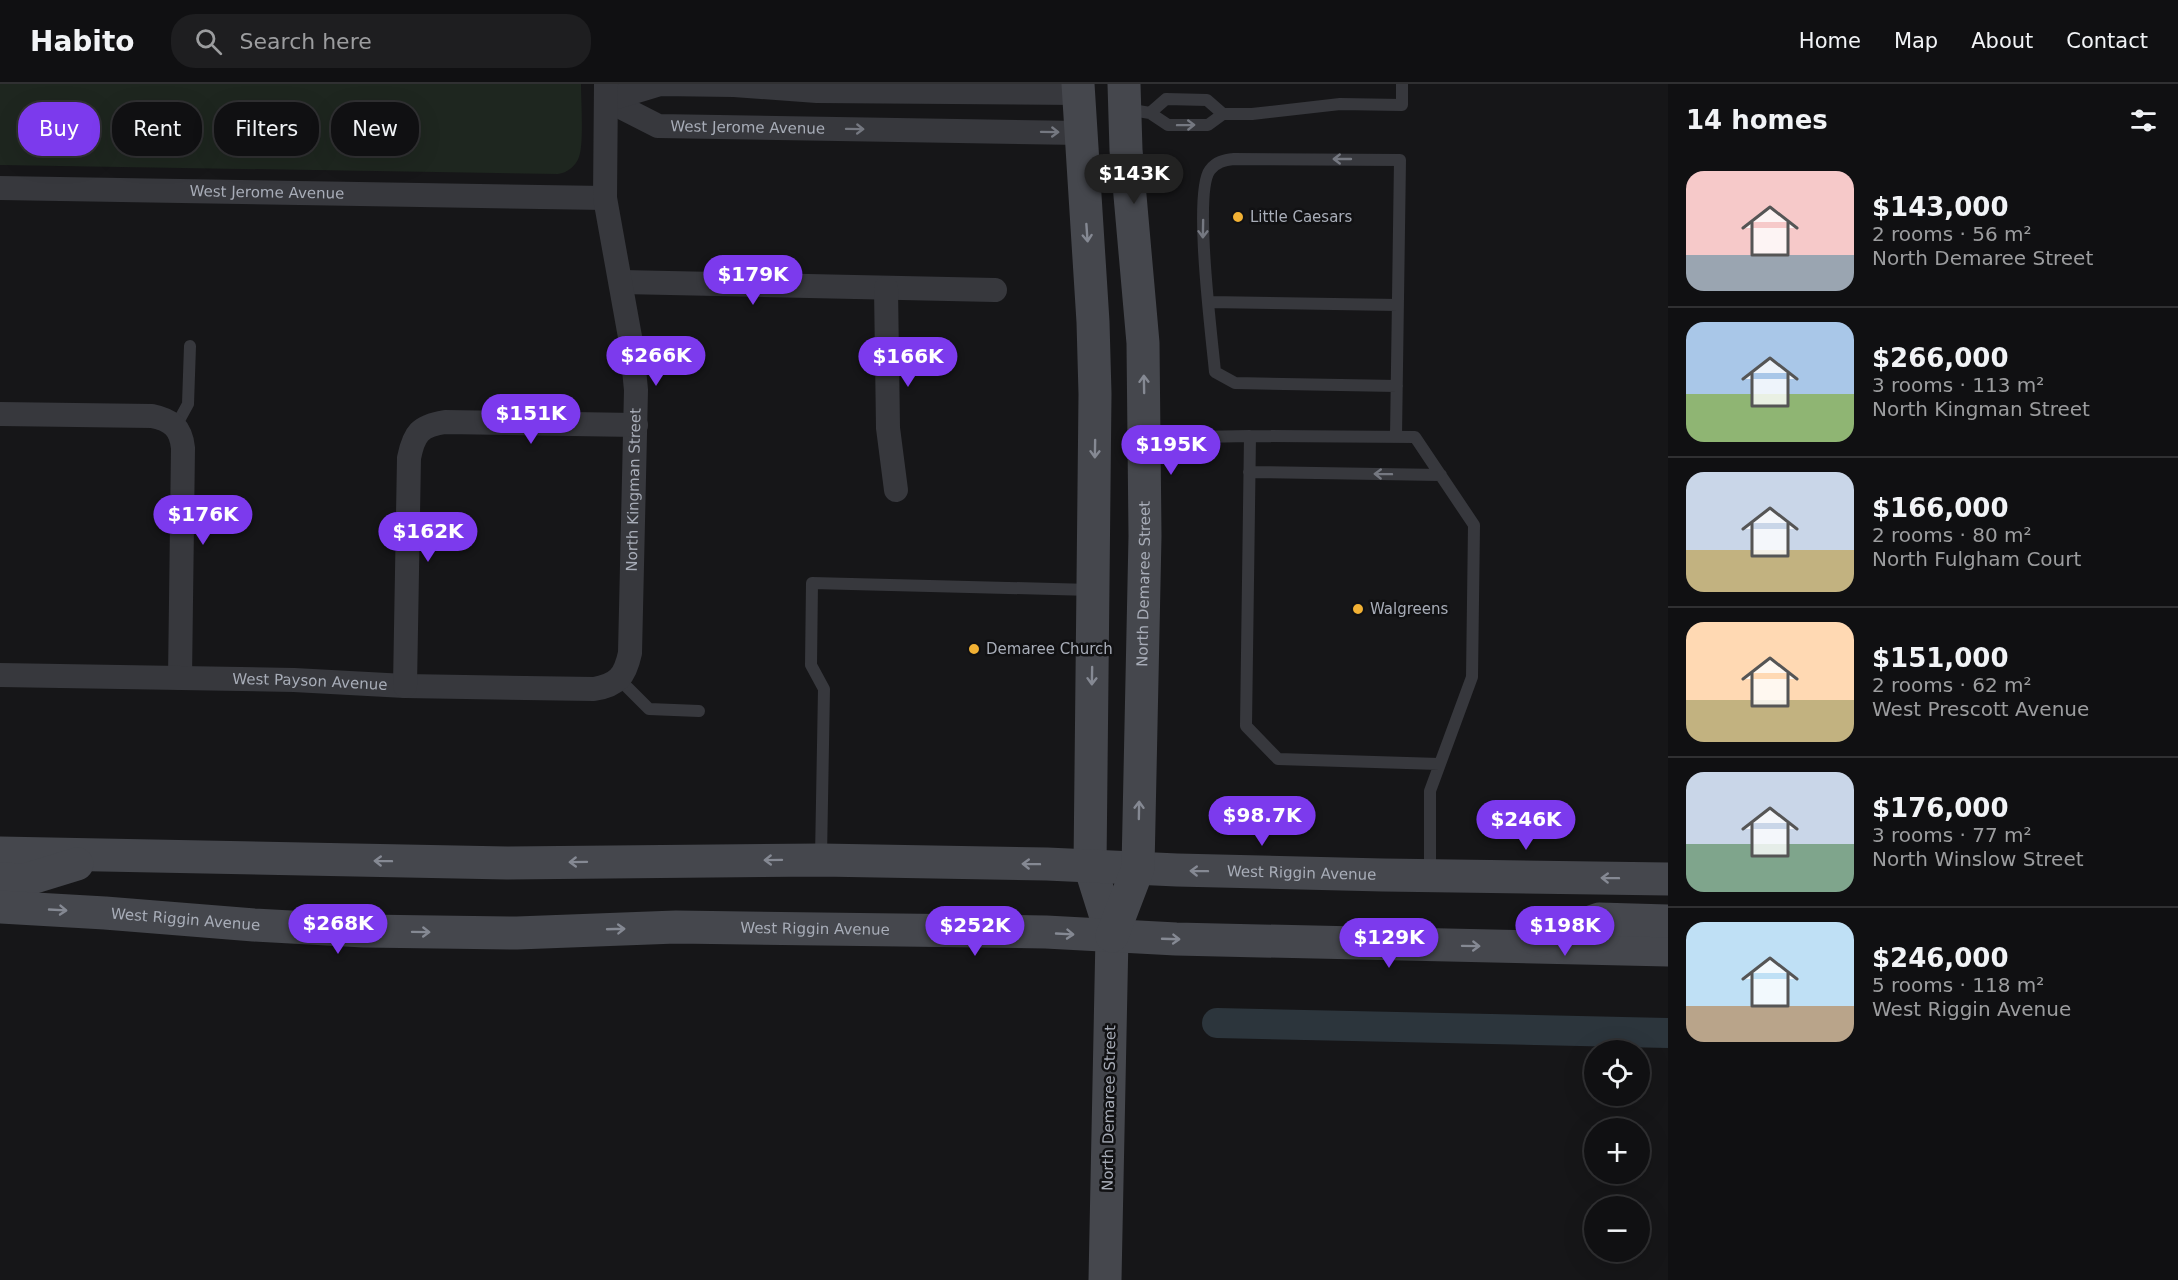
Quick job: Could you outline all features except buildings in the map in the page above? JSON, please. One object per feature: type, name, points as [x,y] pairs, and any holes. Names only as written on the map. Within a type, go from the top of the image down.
[{"type":"main road","name":"North Demaree Street","points":[[1106,1280],[1112,936],[1089,866],[1095,363],[1080,133],[1110,94]]},
{"type":"main road","name":"North Demaree Street","points":[[1110,94],[1126,150],[1143,343],[1145,438],[1138,868],[1112,936]]},
{"type":"main road","points":[[1110,94],[1102,135],[1117,294],[1143,343]]},
{"type":"main road","name":"West Riggin Avenue","points":[[0,853],[507,863],[821,860],[1430,876],[1668,879]]},
{"type":"main road","points":[[0,879],[25,880],[104,856]]},
{"type":"main road","name":"West Riggin Avenue","points":[[0,908],[364,931],[517,933],[676,927],[1046,933],[1668,950]]},
{"type":"main road","points":[[1516,947],[1599,919],[1668,921]]},
{"type":"street","points":[[607,92],[660,84],[793,89],[1110,94]]},
{"type":"street","points":[[792,128],[793,89]]},
{"type":"street","name":"West Jerome Avenue","points":[[607,92],[658,126],[1080,133]]},
{"type":"street","name":"North Kingman Street","points":[[607,92],[605,198],[622,282],[632,348],[636,425],[630,653],[627,667],[619,679]]},
{"type":"street","name":"West Jerome Avenue","points":[[0,188],[605,198]]},
{"type":"street","points":[[622,282],[995,290]]},
{"type":"street","points":[[886,288],[888,428],[896,490]]},
{"type":"street","points":[[0,414],[152,416],[165,418],[176,426],[182,436],[183,448],[180,678]]},
{"type":"street","points":[[405,686],[409,458],[418,432],[431,424],[446,422],[636,425]]},
{"type":"street","name":"West Payson Avenue","points":[[0,675],[294,680],[405,686],[594,689],[608,687],[619,679]]},
{"type":"lane","points":[[1110,94],[1168,126],[1208,125],[1223,114],[1252,114],[1340,104],[1402,105],[1402,84]]},
{"type":"lane","points":[[1110,94],[1208,100],[1223,114]]},
{"type":"lane","points":[[1396,386],[1235,383],[1215,372],[1203,245],[1204,188],[1209,171],[1220,161],[1234,159],[1400,160],[1396,436]]},
{"type":"lane","points":[[1209,302],[1398,305]]},
{"type":"lane","points":[[176,426],[188,404],[190,346]]},
{"type":"lane","points":[[1250,436],[1246,726],[1278,759],[1439,764]]},
{"type":"lane","points":[[1145,438],[1415,436],[1474,525],[1472,677],[1430,791],[1430,876]]},
{"type":"lane","points":[[1249,472],[1441,475]]},
{"type":"lane","points":[[821,860],[824,689],[811,664],[812,583],[1094,590]]},
{"type":"lane","points":[[619,679],[649,710],[699,711]]},
{"type":"shaded area","points":[[0,84],[581,84],[581,151],[578,160],[571,168],[558,174],[0,165]]},
{"type":"waterway","points":[[1217,1023],[1668,1033]]},
{"type":"place","name":"Little Caesars","points":[[1238,217]]},
{"type":"place","name":"Walgreens","points":[[1358,609]]},
{"type":"place","name":"Demaree Church","points":[[974,649]]}]
